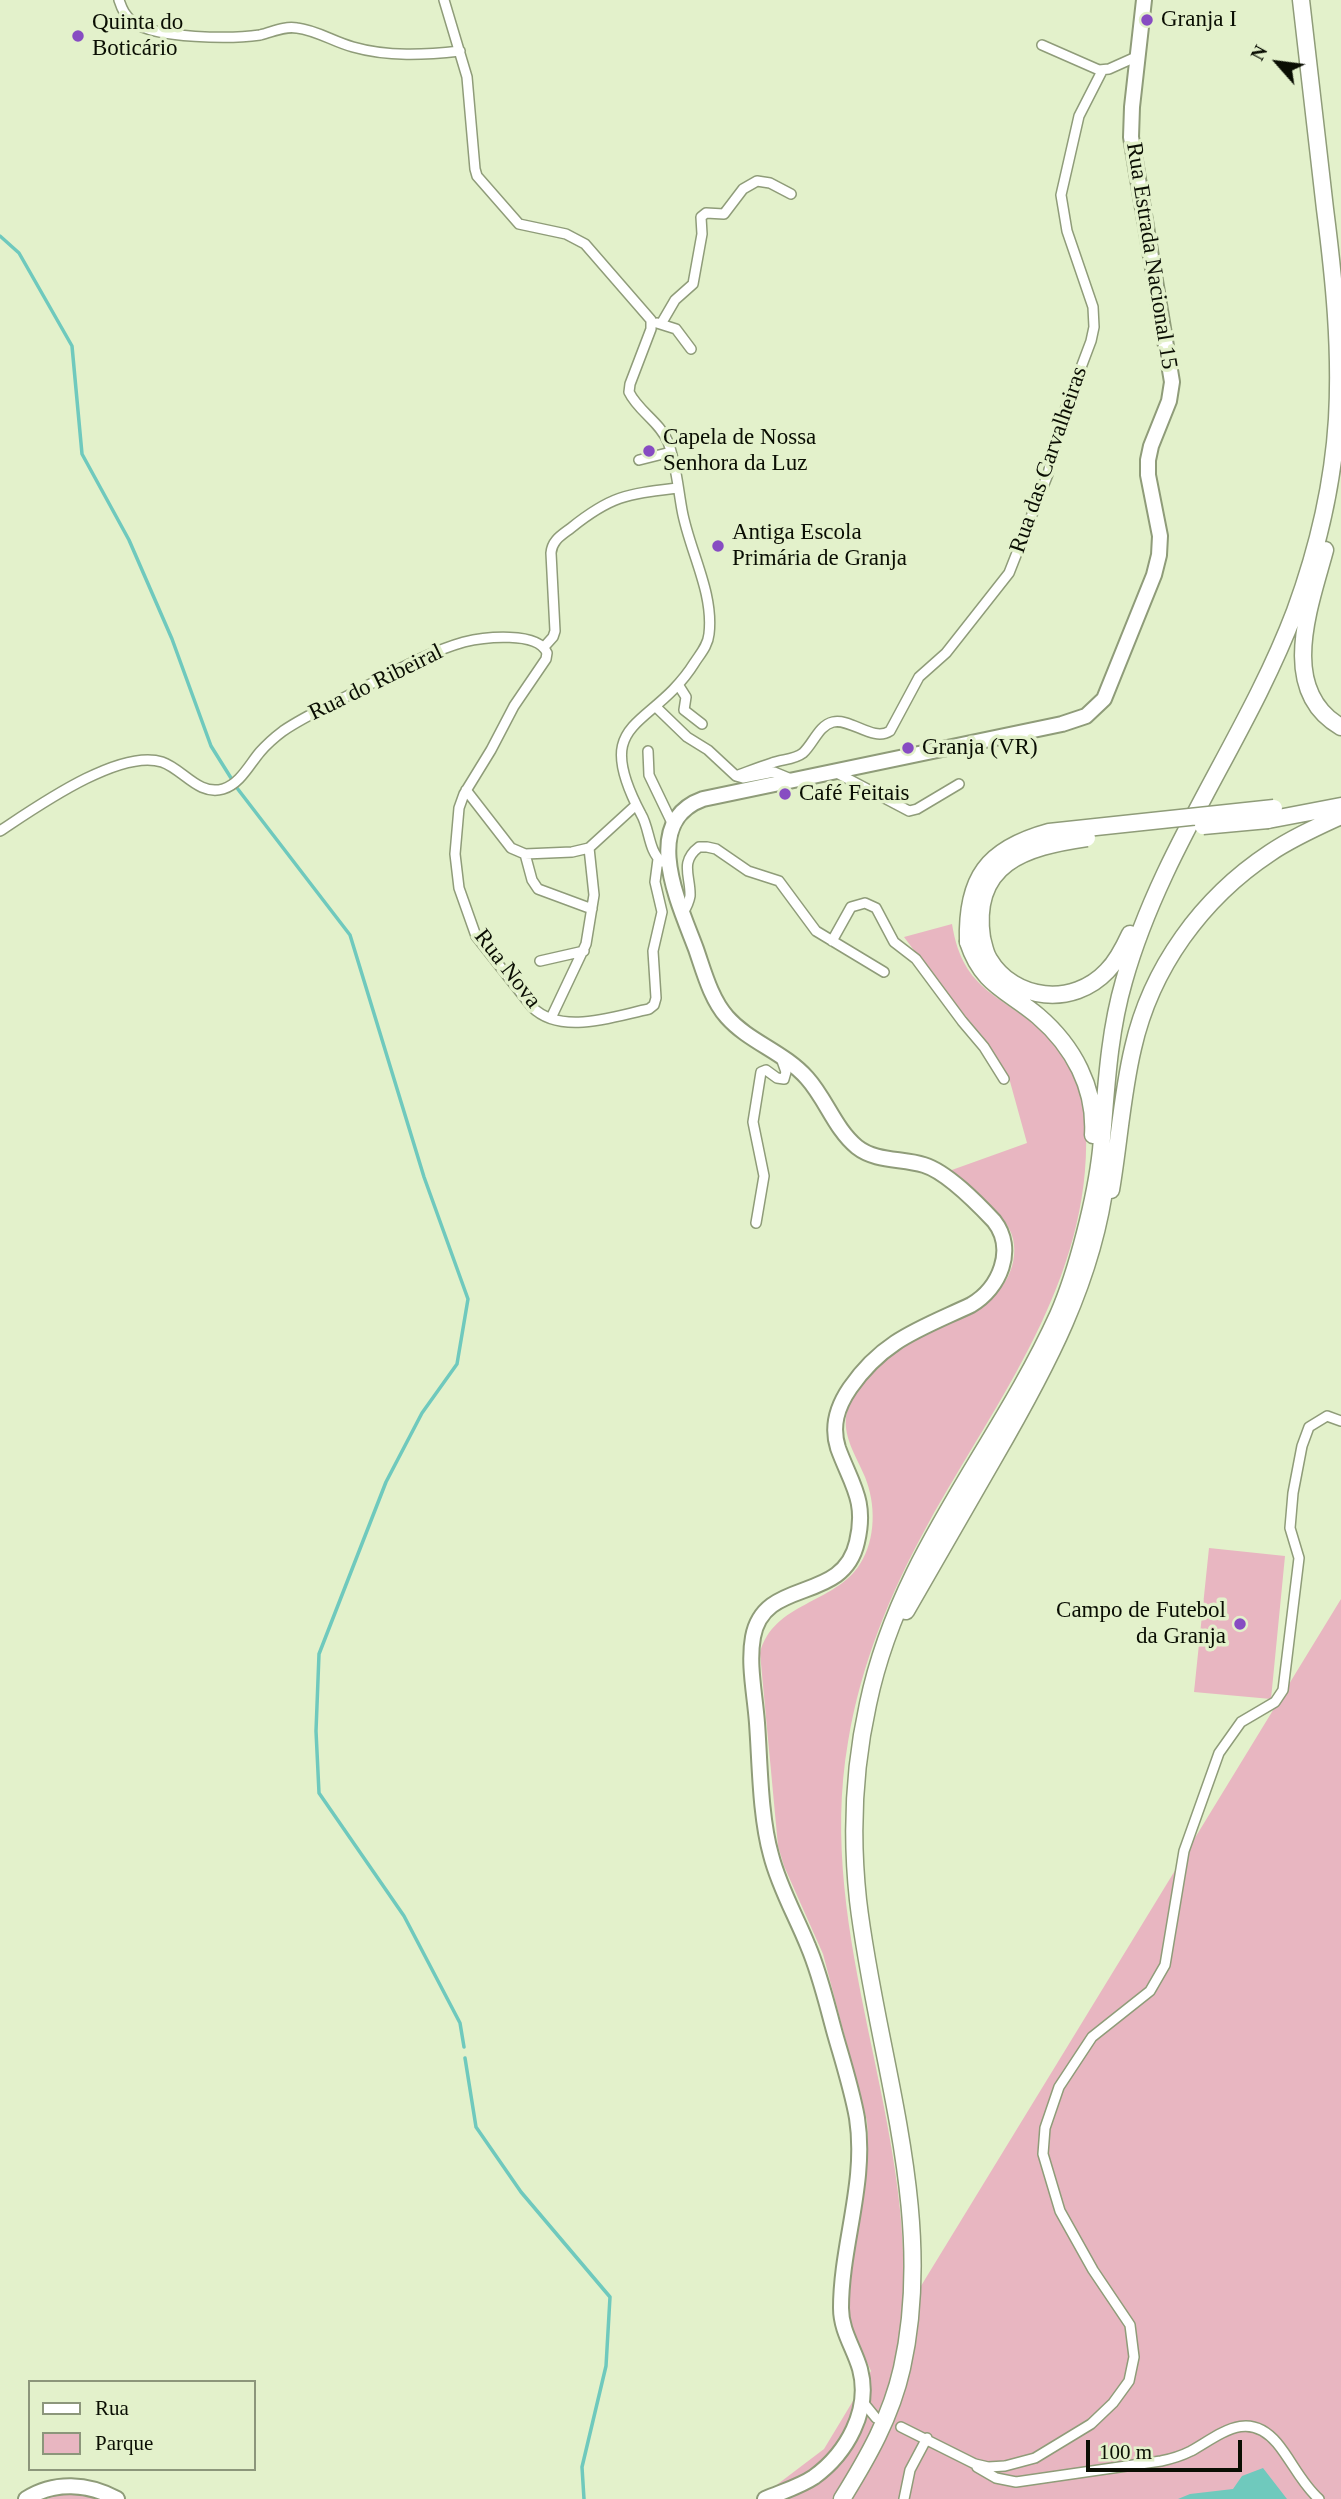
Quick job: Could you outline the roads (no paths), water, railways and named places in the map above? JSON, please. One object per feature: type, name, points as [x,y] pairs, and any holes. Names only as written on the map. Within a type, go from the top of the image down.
[{"type":"highway","points":[[842,2499],[876,2444],[901,2374],[911,2317],[914,2252],[906,2172],[857,1895],[854,1803],[868,1704],[891,1621],[940,1521],[1032,1366],[1060,1310],[1089,1211],[1100,1157],[1111,1043],[1122,986],[1134,948],[1167,871],[1271,665],[1294,612],[1314,553],[1329,481],[1337,422],[1339,359],[1336,297],[1301,0]]},
{"type":"highway","points":[[1311,0],[1341,274]]},
{"type":"highway","points":[[1334,209],[1341,247]]},
{"type":"highway","points":[[853,2499],[884,2448],[910,2377],[920,2318],[923,2252],[915,2171],[882,1995],[867,1894],[863,1803],[877,1706],[900,1624],[1035,1386],[1059,1340],[1080,1287],[1101,1211],[1122,1034],[1135,972],[1155,916],[1245,737],[1309,590],[1324,534],[1341,428]]},
{"type":"highway","points":[[1341,467],[1326,549],[1311,601],[1303,654],[1306,683],[1311,696],[1328,719],[1341,727]]},
{"type":"highway","points":[[975,940],[1001,976],[1024,990],[1041,995],[1058,995],[1079,990],[1106,972],[1123,949],[1163,866],[1240,728]]},
{"type":"highway","points":[[1271,814],[1341,796]]},
{"type":"highway","points":[[1089,1211],[1094,1125],[1085,1081],[1059,1035],[994,984],[980,968],[970,899],[981,874],[998,855],[1026,838],[1049,832],[1341,806]]},
{"type":"highway","points":[[939,1552],[1034,1402],[1080,1307],[1106,1218],[1133,1048],[1156,981],[1194,922],[1234,880],[1304,833],[1341,816]]},
{"type":"main road","name":"Rua Estrada Nacional 15","points":[[673,825],[681,812],[697,801],[1078,719],[1099,705],[1112,682],[1157,566],[1160,536],[1148,475],[1148,460],[1172,387],[1131,137],[1144,0]]},
{"type":"main road","points":[[673,825],[664,863],[721,1010],[735,1025],[796,1066],[811,1083],[844,1133],[858,1148],[876,1156],[930,1167],[969,1196],[994,1221],[1000,1231],[1004,1248],[1001,1271],[992,1287],[980,1299],[908,1335],[879,1353],[846,1394],[837,1414],[835,1433],[839,1451],[858,1497],[860,1519],[855,1548],[846,1566],[831,1580],[779,1599],[765,1609],[756,1625],[751,1648],[769,1852],[816,1968],[857,2121],[858,2170],[841,2308],[843,2327],[859,2368],[863,2403],[858,2420],[844,2444],[816,2476],[765,2499]]},
{"type":"main road","points":[[26,2499],[44,2490],[61,2486],[88,2488],[117,2499]]},
{"type":"street","points":[[119,0],[125,15],[133,22],[175,35],[253,35],[290,27],[353,47],[383,52],[408,54],[460,51]]},
{"type":"street","points":[[444,0],[467,77],[477,176],[519,224],[566,234],[585,244],[657,323],[679,332],[691,349]]},
{"type":"street","points":[[1042,45],[1102,71],[1138,56]]},
{"type":"street","name":"Rua das Carvalheiras","points":[[736,776],[795,757],[832,722],[879,734],[890,731],[919,677],[946,653],[1009,573],[1048,474],[1059,426],[1094,331],[1093,307],[1065,224],[1061,195],[1079,116],[1102,71]]},
{"type":"street","points":[[664,863],[636,805],[622,768],[621,746],[632,726],[679,686],[706,646],[709,627],[705,592],[682,513],[666,437],[629,392],[657,323],[675,300],[694,284],[702,234],[700,221],[703,215],[724,214],[743,189],[757,181],[770,183],[791,194]]},
{"type":"street","points":[[639,460],[671,452]]},
{"type":"street","points":[[636,805],[589,848],[572,852],[525,854],[511,848],[466,790],[514,706],[545,662],[547,653],[544,647],[555,631],[551,553],[553,543],[594,509],[623,496],[678,488]]},
{"type":"street","name":"Rua do Ribeiral","points":[[0,831],[58,793],[111,768],[135,761],[163,762],[206,789],[223,789],[236,782],[263,748],[291,726],[428,655],[465,642],[485,639],[528,639],[544,647]]},
{"type":"street","points":[[679,686],[687,699],[684,710],[702,724]]},
{"type":"street","points":[[656,707],[687,737],[708,750],[736,776],[743,778],[774,772],[792,780]]},
{"type":"street","points":[[649,751],[649,775],[673,825]]},
{"type":"street","points":[[833,771],[909,811],[959,784]]},
{"type":"street","name":"Rua Nova","points":[[466,790],[460,804],[455,862],[459,888],[474,930],[482,945],[532,1007],[551,1018],[579,1022],[649,1009],[654,1005],[656,994],[653,951],[662,912],[655,882],[664,863]]},
{"type":"street","points":[[683,913],[690,897],[687,862],[695,850],[707,847],[721,852],[748,871],[779,881],[813,928],[884,972]]},
{"type":"street","points":[[551,1018],[584,951],[594,895],[589,848]]},
{"type":"street","points":[[525,854],[531,880],[538,889],[592,909]]},
{"type":"street","points":[[832,941],[851,907],[861,902],[873,906],[882,915],[894,942],[916,959],[984,1047],[1004,1079]]},
{"type":"street","points":[[540,961],[584,951]]},
{"type":"street","points":[[756,1223],[764,1176],[753,1122],[762,1071],[766,1070],[782,1080],[786,1076],[779,1053]]},
{"type":"street","points":[[970,2462],[984,2467],[1001,2467],[1035,2458],[1091,2424],[1113,2403],[1129,2381],[1134,2357],[1130,2325],[1093,2270],[1060,2211],[1043,2154],[1045,2128],[1059,2087],[1093,2037],[1150,1991],[1165,1965],[1184,1851],[1219,1753],[1241,1721],[1275,1702],[1283,1690],[1299,1558],[1290,1528],[1302,1446],[1309,1427],[1327,1416],[1341,1421]]},
{"type":"street","points":[[901,2427],[927,2438],[996,2478],[1022,2482],[1169,2459],[1188,2452],[1222,2432],[1248,2426],[1261,2429],[1276,2442],[1304,2483],[1319,2499]]},
{"type":"street","points":[[904,2499],[910,2470],[927,2438]]},
{"type":"water","points":[[1263,2468],[1287,2499],[1178,2499],[1190,2494],[1233,2489],[1242,2476]]},
{"type":"waterway","points":[[0,236],[19,253],[72,346],[82,454],[129,540],[172,639],[211,746],[231,778]]},
{"type":"waterway","points":[[237,788],[350,935],[424,1177],[468,1299],[457,1364],[422,1413],[386,1482],[319,1654],[316,1731],[319,1793],[404,1916],[460,2023],[464,2047]]},
{"type":"waterway","points":[[465,2058],[476,2127],[521,2192],[610,2297],[606,2366],[582,2467],[584,2499]]},
{"type":"place","name":"Granja I","points":[[1147,20]]},
{"type":"place","name":"Quinta do Boticário","points":[[78,36]]},
{"type":"place","name":"Capela de Nossa Senhora da Luz","points":[[649,451]]},
{"type":"place","name":"Antiga Escola Primária de Granja","points":[[718,546]]},
{"type":"place","name":"Granja (VR)","points":[[908,748]]},
{"type":"place","name":"Café Feitais","points":[[785,794]]},
{"type":"place","name":"Campo de Futebol da Granja","points":[[1240,1624]]}]
